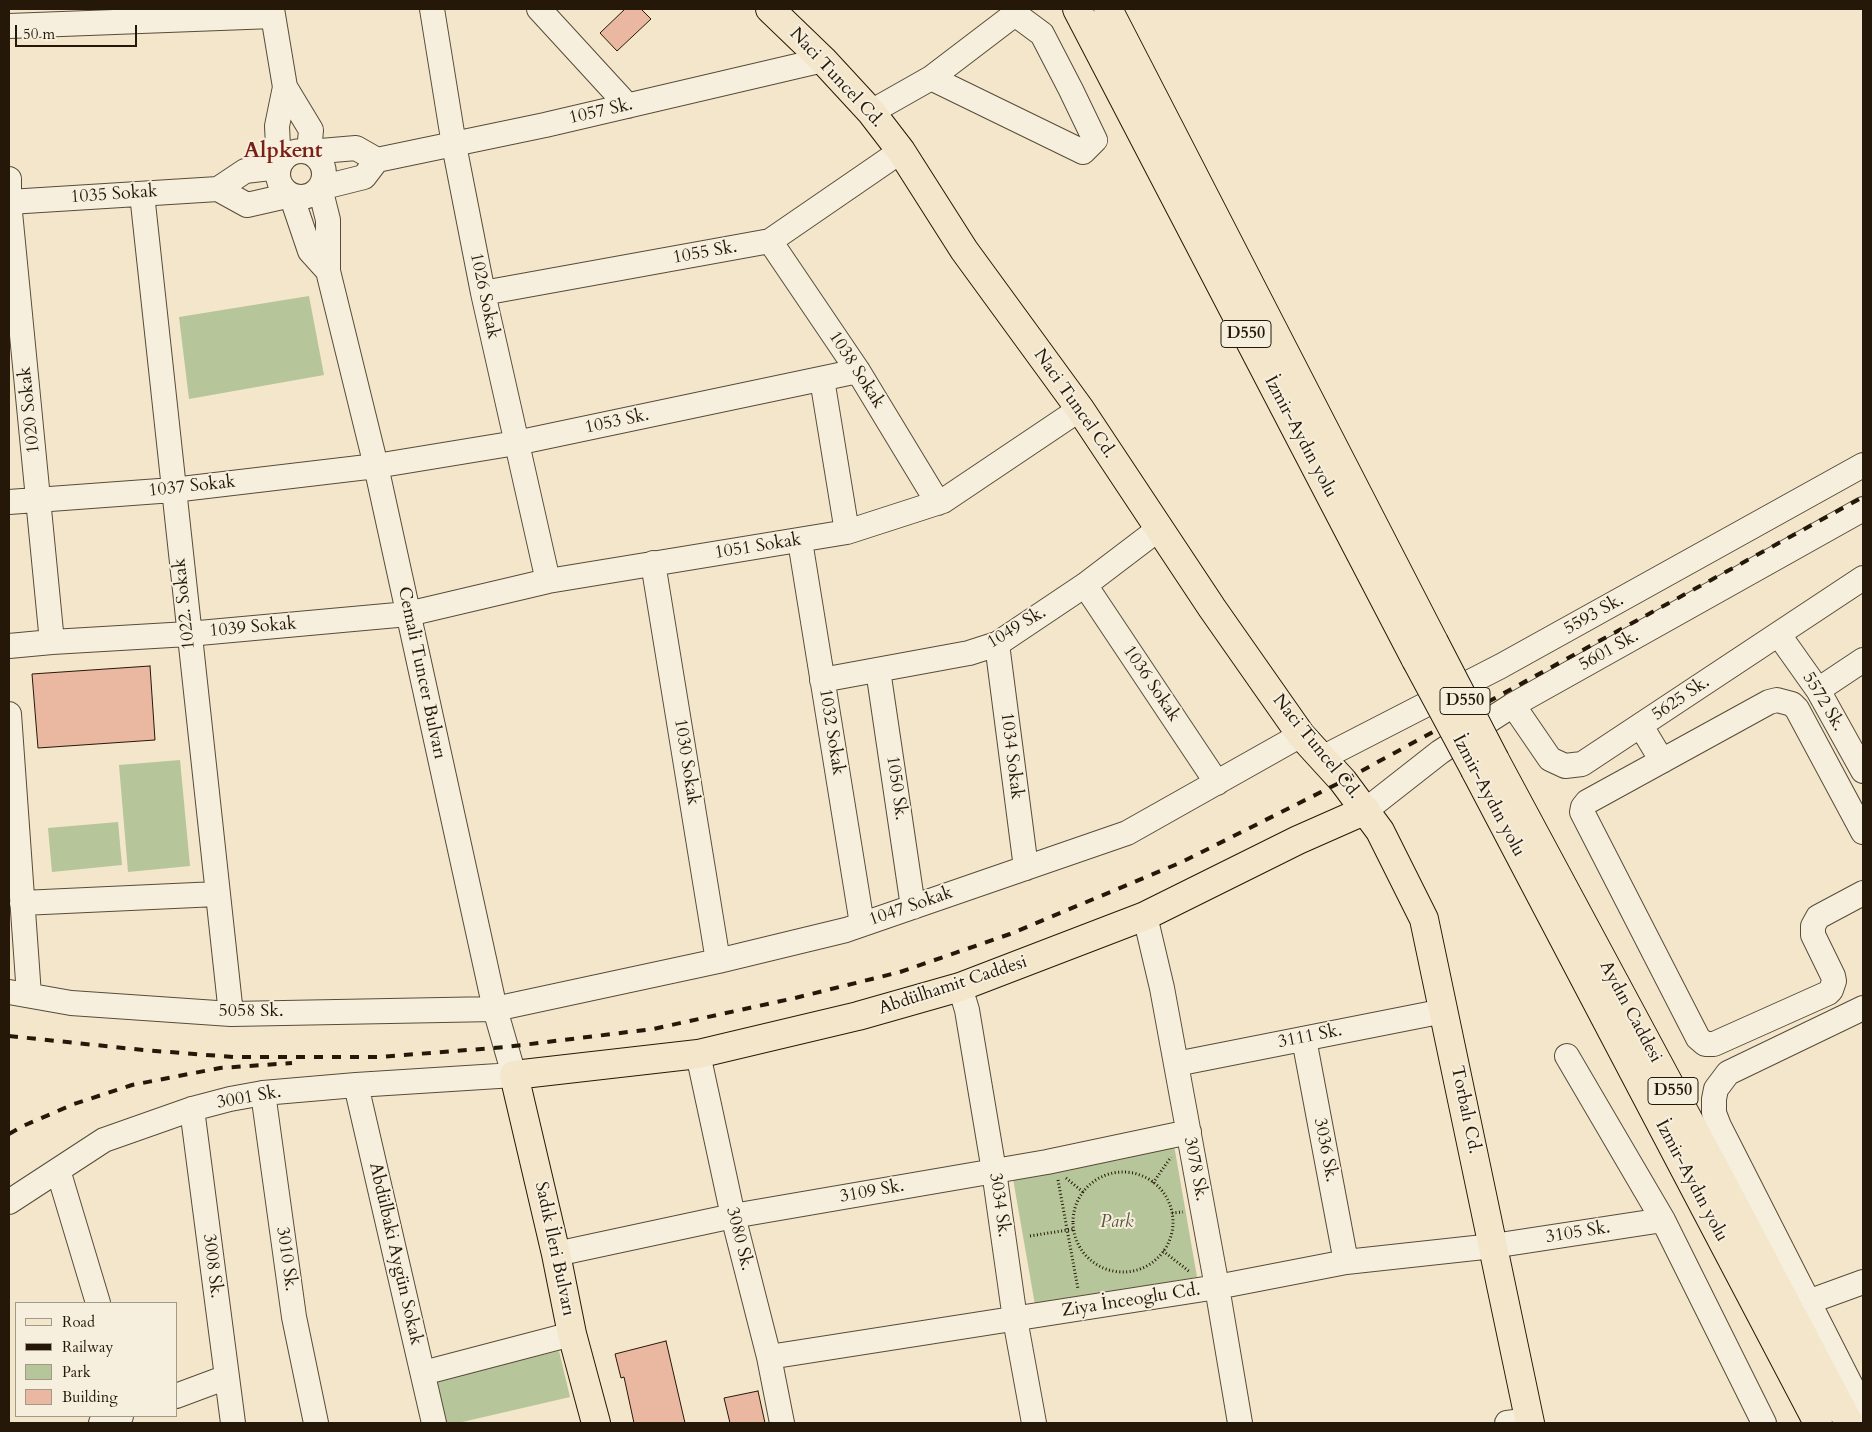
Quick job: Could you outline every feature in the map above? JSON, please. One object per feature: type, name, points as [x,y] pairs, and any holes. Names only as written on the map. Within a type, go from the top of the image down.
[{"type":"main road","name":"Naci Tuncel Cd.","points":[[770,9],[823,60],[871,112],[901,151],[964,250],[1080,409],[1212,608],[1301,735],[1366,810]]},
{"type":"main road","name":"İzmir-Aydın yolu","points":[[1076,9],[1485,765],[1818,1423]]},
{"type":"main road","name":"İzmir-Aydın yolu","points":[[1108,9],[1425,651]]},
{"type":"main road","name":"Aydın Caddesi","points":[[1485,765],[1717,1173],[1849,1423]]},
{"type":"main road","name":"Abdülhamit Caddesi","points":[[514,1075],[698,1054],[858,1016],[960,988],[1145,916],[1298,840],[1366,810]]},
{"type":"main road","name":"Torbalı Cd.","points":[[1366,810],[1380,831],[1424,918],[1493,1246],[1522,1422]]},
{"type":"main road","name":"Sadık İleri Bulvarı","points":[[514,1075],[556,1254],[572,1334],[596,1423]]},
{"type":"street","name":"1026 Sokak","points":[[432,9],[454,145],[483,293],[548,581]]},
{"type":"street","points":[[539,9],[628,106]]},
{"type":"street","points":[[871,112],[931,78],[1014,11],[1042,34],[1095,140],[1083,152],[931,78]]},
{"type":"street","points":[[9,26],[273,12],[285,87],[311,130],[309,152]]},
{"type":"street","name":"1057 Sk.","points":[[377,160],[454,145],[628,106],[823,60]]},
{"type":"street","points":[[285,87],[276,126],[279,167],[278,176],[280,183],[284,190],[299,198],[314,194],[320,188],[324,181],[324,167],[316,155],[302,150],[288,155],[279,167],[245,170],[218,189],[247,205],[291,195]]},
{"type":"street","points":[[309,152],[356,148],[377,160],[364,177],[320,188]]},
{"type":"street","name":"1055 Sk.","points":[[483,293],[770,241],[901,151]]},
{"type":"street","name":"1020 Sokak","points":[[9,179],[9,202],[40,500],[52,642]]},
{"type":"street","points":[[320,188],[328,220],[328,271]]},
{"type":"street","name":"1035 Sokak","points":[[9,202],[218,189]]},
{"type":"street","name":"1022. Sokak","points":[[142,194],[188,634],[231,1014]]},
{"type":"street","points":[[291,195],[310,251],[328,271]]},
{"type":"street","name":"1038 Sokak","points":[[770,241],[858,371],[938,503]]},
{"type":"street","name":"Cemali Tuncer Bulvarı","points":[[328,271],[376,466],[495,1009],[514,1075]]},
{"type":"street","name":"1053 Sk.","points":[[376,466],[516,443],[858,371]]},
{"type":"street","points":[[822,379],[847,532]]},
{"type":"street","name":"1051 Sokak","points":[[408,614],[548,581],[847,532],[943,501],[1080,409]]},
{"type":"street","name":"5593 Sk.","points":[[1322,758],[1501,666],[1863,465]]},
{"type":"street","name":"1037 Sokak","points":[[9,502],[173,490],[376,466]]},
{"type":"street","name":"5601 Sk.","points":[[1366,810],[1440,752],[1513,704],[1863,509]]},
{"type":"street","name":"1049 Sk.","points":[[822,680],[969,653],[997,644],[1085,585],[1160,528]]},
{"type":"street","name":"1032 Sokak","points":[[800,541],[862,924]]},
{"type":"street","name":"1030 Sokak","points":[[654,563],[718,961]]},
{"type":"street","name":"5625 Sk.","points":[[1513,704],[1550,759],[1565,766],[1582,764],[1863,578]]},
{"type":"street","name":"1036 Sokak","points":[[1085,585],[1217,783]]},
{"type":"street","name":"1039 Sokak","points":[[9,646],[188,634],[408,614]]},
{"type":"street","name":"5572 Sk.","points":[[1779,635],[1818,690],[1863,771]]},
{"type":"street","name":"1034 Sokak","points":[[997,644],[1026,868]]},
{"type":"street","points":[[1818,690],[1863,660]]},
{"type":"street","name":"1050 Sk.","points":[[878,670],[913,907]]},
{"type":"street","points":[[1863,832],[1797,709],[1784,701],[1769,702],[1662,760],[1587,802],[1582,812],[1701,1042],[1714,1044],[1828,993],[1834,982],[1813,935],[1813,926],[1818,917],[1863,893]]},
{"type":"street","points":[[9,714],[13,823],[22,903],[19,994]]},
{"type":"street","points":[[1641,726],[1662,760]]},
{"type":"street","name":"1047 Sokak","points":[[495,1009],[718,961],[846,930],[1127,832],[1301,735]]},
{"type":"street","points":[[22,903],[218,894]]},
{"type":"street","name":"3078 Sk.","points":[[1145,916],[1162,988],[1240,1423]]},
{"type":"street","name":"3034 Sk.","points":[[960,988],[967,1010],[1034,1423]]},
{"type":"street","name":"5058 Sk.","points":[[19,994],[71,1004],[231,1014],[495,1009]]},
{"type":"street","points":[[1863,1008],[1728,1073],[1716,1089],[1714,1100],[1714,1113],[1719,1126],[1863,1409]]},
{"type":"street","name":"3111 Sk.","points":[[1176,1064],[1444,1011]]},
{"type":"street","name":"3036 Sk.","points":[[1304,1038],[1346,1262]]},
{"type":"street","name":"3080 Sk.","points":[[698,1054],[733,1216],[769,1357],[782,1423]]},
{"type":"street","points":[[1567,1056],[1663,1220],[1764,1423]]},
{"type":"street","name":"3001 Sk.","points":[[9,1202],[104,1140],[192,1109],[263,1093],[514,1075]]},
{"type":"street","name":"Abdülbaki Aygün Sokak","points":[[356,1085],[434,1423]]},
{"type":"street","name":"3010 Sk.","points":[[263,1093],[294,1317],[316,1423]]},
{"type":"street","name":"3008 Sk.","points":[[192,1109],[232,1423]]},
{"type":"street","name":"3109 Sk.","points":[[556,1254],[733,1216],[1047,1162],[1188,1132]]},
{"type":"street","points":[[58,1170],[98,1302]]},
{"type":"street","name":"3105 Sk.","points":[[1493,1246],[1663,1220]]},
{"type":"street","name":"Ziya İnceoglu Cd.","points":[[769,1357],[1217,1287],[1346,1262],[1493,1246]]},
{"type":"street","points":[[1808,1302],[1863,1282]]},
{"type":"street","points":[[423,1373],[572,1334]]},
{"type":"street","points":[[178,1395],[227,1377]]},
{"type":"street","points":[[101,1423],[118,1417]]},
{"type":"path","points":[[1153,1183],[1171,1156]]},
{"type":"path","points":[[1128,1173],[1143,1177],[1153,1183],[1166,1198],[1172,1214],[1172,1228],[1168,1244],[1159,1256],[1147,1266],[1132,1272],[1114,1272],[1098,1266],[1085,1255],[1076,1241],[1074,1229],[1075,1207],[1083,1192],[1096,1180],[1112,1174],[1128,1173]]},
{"type":"path","points":[[1058,1178],[1081,1308]]},
{"type":"path","points":[[1172,1214],[1183,1212]]},
{"type":"path","points":[[1030,1236],[1074,1229]]},
{"type":"path","points":[[1163,1251],[1192,1274]]},
{"type":"green space","points":[[309,296],[324,375],[189,399],[179,317]]},
{"type":"green space","points":[[180,760],[190,866],[128,872],[119,765]]},
{"type":"green space","points":[[118,822],[122,865],[52,872],[48,828]]},
{"type":"green space","name":"Park","points":[[1174,1145],[1197,1277],[1035,1305],[1012,1173]]},
{"type":"green space","points":[[559,1351],[570,1397],[458,1423],[442,1423],[432,1381]]},
{"type":"building","points":[[625,9],[641,9],[651,19],[617,51],[600,33]]},
{"type":"building","points":[[150,666],[155,740],[38,748],[32,674]]},
{"type":"building","points":[[666,1341],[685,1423],[634,1423],[624,1377],[621,1378],[615,1354]]},
{"type":"building","points":[[758,1391],[765,1423],[730,1423],[724,1398]]},
{"type":"railway","points":[[9,1036],[233,1057],[379,1057],[506,1047],[653,1029],[795,998],[900,972],[1010,934],[1182,862],[1343,781],[1863,497]]},
{"type":"railway","points":[[9,1134],[74,1104],[132,1085],[220,1068],[292,1063]]},
{"type":"district","name":"Alpkent","points":[[283,152]]}]
